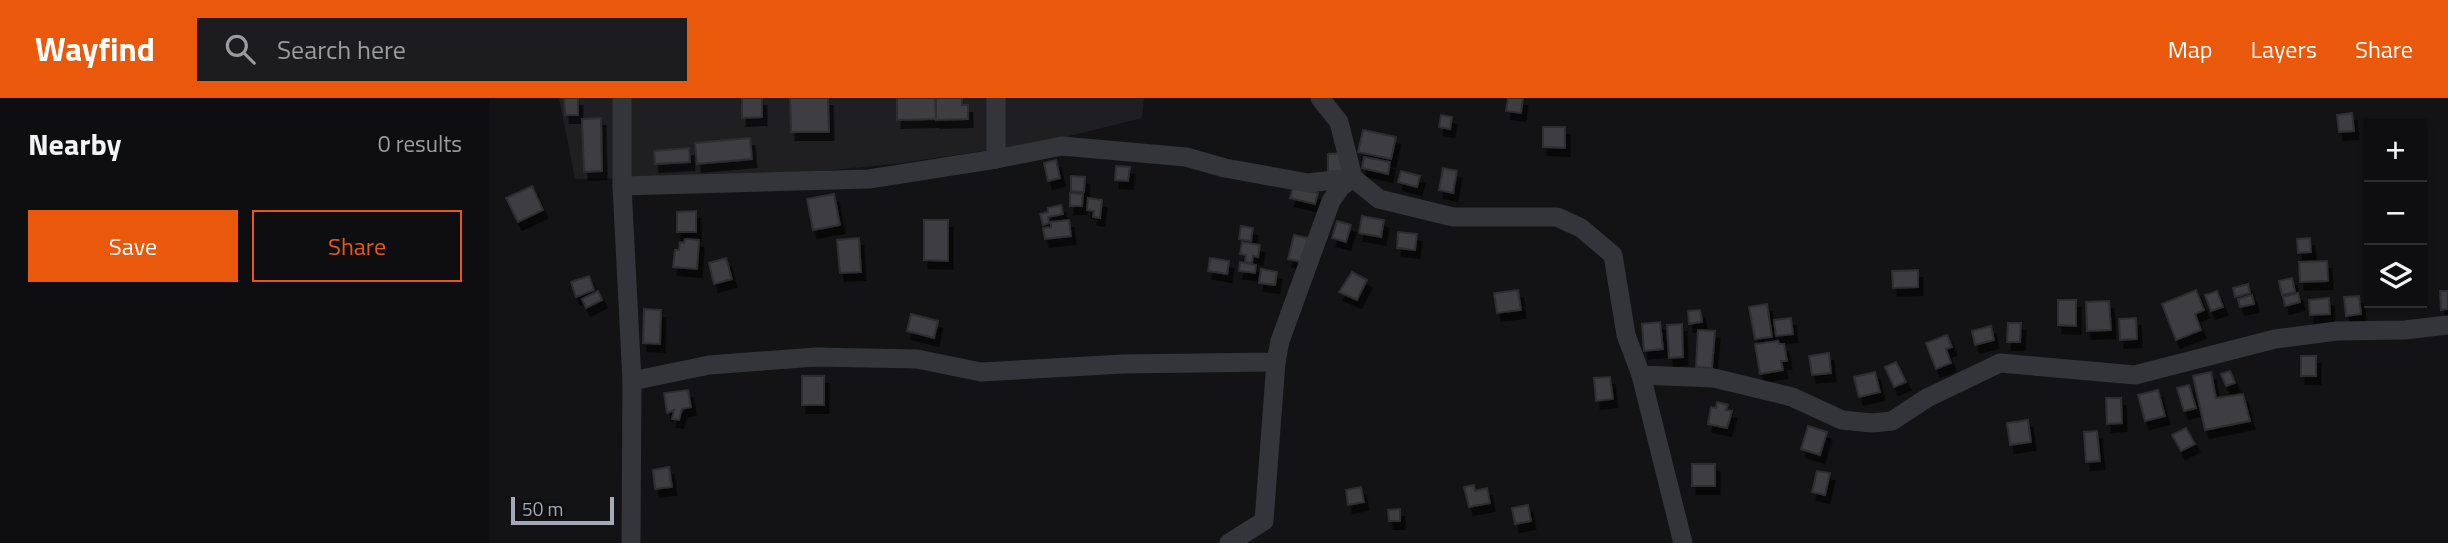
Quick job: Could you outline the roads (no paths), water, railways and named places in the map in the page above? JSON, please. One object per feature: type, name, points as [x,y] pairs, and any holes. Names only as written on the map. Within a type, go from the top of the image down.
[{"type":"street","points":[[622,98],[622,186],[632,382],[631,543]]},
{"type":"street","points":[[996,98],[996,159]]},
{"type":"street","points":[[1320,98],[1339,122],[1353,178],[1379,199],[1453,217],[1557,218],[1581,228],[1613,255],[1626,335],[1641,374],[1683,543]]},
{"type":"street","points":[[622,186],[869,179],[1062,146],[1186,157],[1224,168],[1308,183],[1353,178]]},
{"type":"street","points":[[1229,543],[1264,521],[1276,362],[1280,341],[1331,201],[1341,187],[1353,178]]},
{"type":"street","points":[[1641,374],[1714,378],[1792,397],[1842,420],[1872,423],[1892,421],[1927,398],[2000,363],[2135,375],[2275,339],[2337,331],[2405,330],[2448,325]]},
{"type":"street","points":[[632,382],[709,365],[816,357],[917,359],[981,372],[1123,364],[1276,362]]}]
